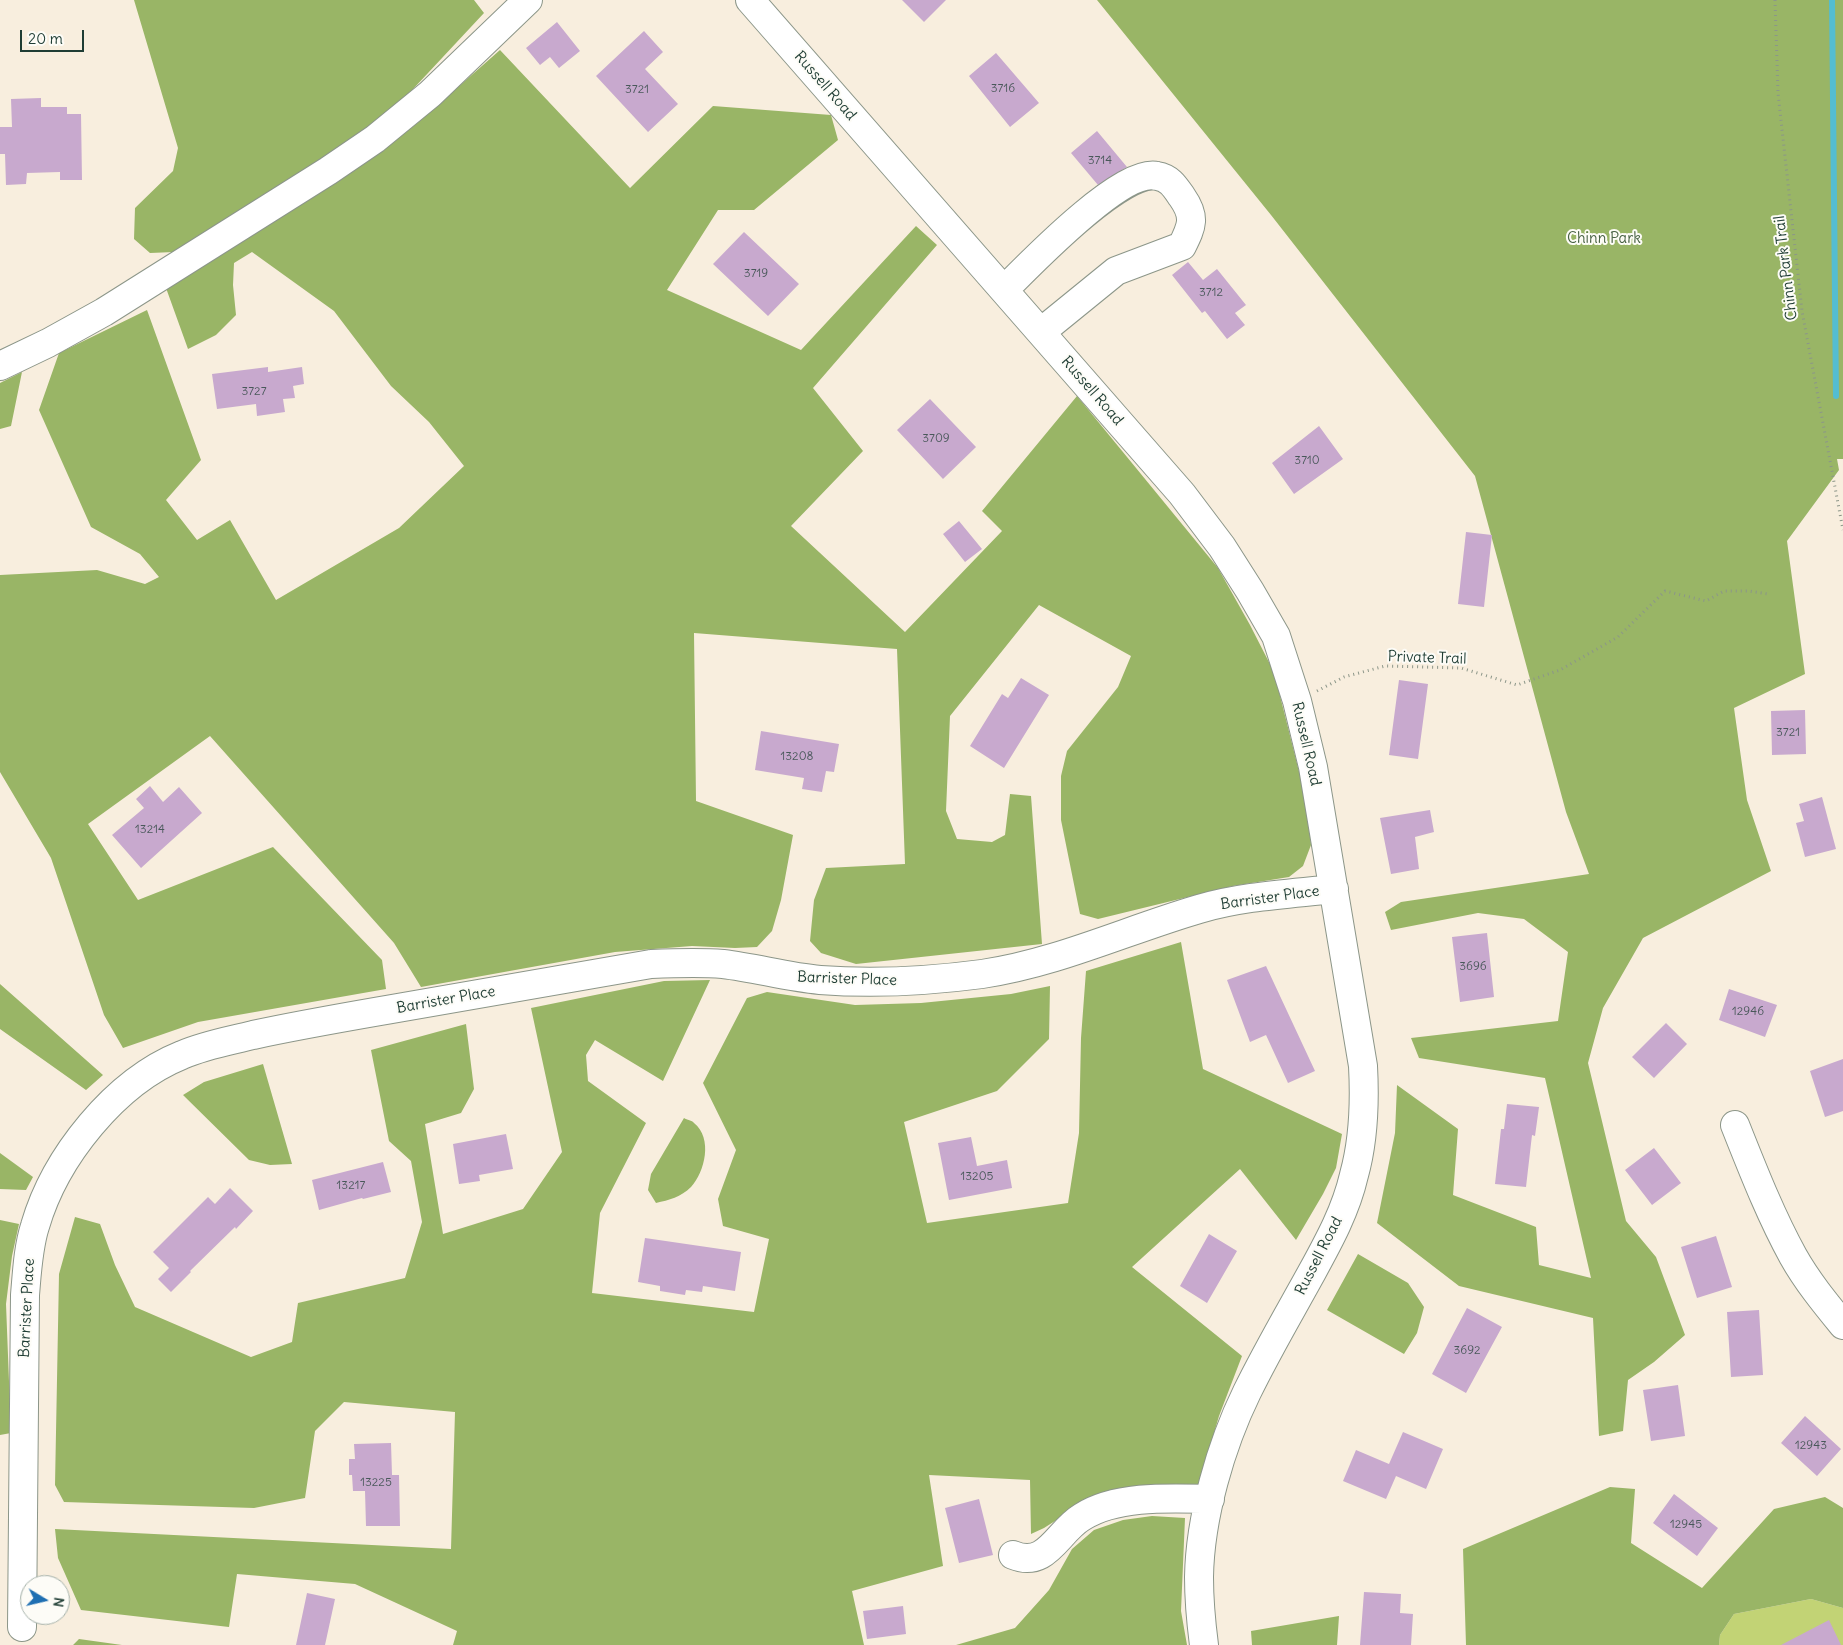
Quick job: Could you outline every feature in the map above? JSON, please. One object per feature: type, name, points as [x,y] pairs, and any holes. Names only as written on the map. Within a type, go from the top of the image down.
[{"type":"street","points":[[0,366],[48,343],[104,312],[328,171],[375,139],[430,94],[528,0]]},
{"type":"street","name":"Russell Road","points":[[750,0],[1182,494],[1222,547],[1276,636],[1297,701],[1313,767],[1363,1066],[1362,1137],[1354,1176],[1336,1228],[1247,1393],[1226,1442],[1210,1499],[1199,1575],[1204,1645]]},
{"type":"street","points":[[1004,290],[1060,234],[1107,197],[1140,176],[1156,175],[1172,181],[1189,207],[1192,228],[1182,246],[1116,271],[1041,332]]},
{"type":"street","name":"Barrister Place","points":[[22,1627],[25,1295],[27,1264],[35,1226],[50,1188],[66,1159],[90,1126],[122,1093],[150,1072],[180,1055],[207,1046],[305,1024],[651,964],[683,962],[724,964],[793,977],[876,982],[931,980],[984,974],[1036,963],[1200,909],[1247,898],[1334,889]]},
{"type":"street","points":[[1735,1126],[1771,1213],[1794,1257],[1822,1300],[1843,1325]]},
{"type":"street","points":[[1013,1555],[1020,1558],[1033,1558],[1045,1553],[1081,1517],[1099,1508],[1119,1503],[1169,1498],[1210,1499]]},
{"type":"path","name":"Chinn Park Trail","points":[[1775,0],[1778,93],[1802,310],[1843,530]]},
{"type":"path","name":"Private Trail","points":[[1297,701],[1344,677],[1386,666],[1462,668],[1517,685],[1560,670],[1618,637],[1665,591],[1706,601],[1724,591],[1749,591],[1768,594]]},
{"type":"green space","points":[[134,0],[474,0],[484,13],[386,118],[174,252],[150,253],[134,239],[135,208],[173,171],[178,148]]},
{"type":"green space","name":"Chinn Park","points":[[1097,0],[1843,0],[1843,459],[1837,459],[1839,470],[1787,541],[1805,674],[1734,708],[1747,800],[1771,871],[1643,938],[1603,1008],[1588,1063],[1626,1221],[1656,1257],[1685,1335],[1654,1362],[1628,1380],[1623,1431],[1599,1436],[1593,1318],[1459,1286],[1377,1223],[1395,1133],[1397,1085],[1458,1129],[1453,1195],[1536,1227],[1539,1265],[1591,1278],[1545,1078],[1419,1058],[1411,1038],[1558,1021],[1568,952],[1524,919],[1478,913],[1391,930],[1385,912],[1401,902],[1589,874],[1566,812],[1475,476],[1271,215]]},
{"type":"green space","points":[[500,50],[630,188],[713,106],[831,115],[838,140],[754,210],[718,210],[667,290],[801,350],[916,226],[937,245],[813,388],[863,451],[791,526],[905,632],[1002,531],[982,511],[1077,396],[1218,568],[1274,672],[1309,811],[1311,845],[1303,866],[1289,877],[1233,886],[1098,919],[1080,914],[1061,820],[1061,776],[1067,751],[1118,687],[1131,656],[1039,605],[950,716],[946,811],[957,839],[992,842],[1005,835],[1010,794],[1031,796],[1042,944],[856,964],[821,953],[810,941],[814,900],[826,868],[905,864],[897,649],[694,633],[696,801],[793,835],[781,900],[772,931],[757,947],[692,946],[615,952],[421,987],[394,943],[210,736],[88,824],[138,900],[273,847],[382,960],[386,989],[198,1022],[123,1048],[104,1015],[51,858],[0,772],[0,575],[97,570],[145,584],[159,577],[140,554],[91,527],[39,410],[59,353],[147,310],[201,460],[166,500],[197,540],[230,520],[276,600],[399,528],[464,466],[429,422],[391,386],[334,311],[252,252],[234,263],[233,285],[236,315],[216,335],[188,349],[166,288],[263,227],[415,125]]},
{"type":"green space","points":[[22,372],[11,426],[0,429],[0,383]]},
{"type":"green space","points":[[1181,942],[1203,1069],[1342,1134],[1336,1168],[1296,1240],[1240,1169],[1132,1267],[1242,1356],[1219,1416],[1198,1488],[1112,1490],[1077,1507],[1031,1534],[1030,1480],[929,1475],[943,1566],[852,1591],[864,1645],[453,1645],[457,1631],[355,1584],[237,1574],[229,1627],[81,1610],[70,1585],[70,1575],[66,1575],[58,1558],[55,1529],[451,1549],[455,1412],[344,1402],[315,1431],[305,1498],[254,1508],[64,1502],[55,1485],[59,1274],[75,1217],[100,1224],[115,1265],[135,1307],[251,1357],[292,1342],[298,1303],[405,1278],[422,1222],[411,1161],[389,1141],[371,1050],[466,1024],[474,1089],[461,1113],[425,1124],[443,1234],[523,1209],[562,1152],[531,1008],[664,981],[710,980],[663,1081],[595,1040],[586,1055],[588,1081],[646,1123],[600,1213],[592,1293],[754,1312],[769,1239],[723,1226],[718,1199],[736,1150],[703,1083],[747,998],[767,992],[855,1005],[921,1003],[1011,994],[1050,986],[1049,1039],[997,1091],[904,1122],[927,1223],[1068,1203],[1079,1133],[1081,1038],[1086,971]]},
{"type":"green space","points":[[0,984],[103,1075],[86,1090],[0,1029]]},
{"type":"green space","points":[[263,1064],[292,1164],[270,1165],[249,1160],[183,1095],[204,1082]]},
{"type":"green space","points":[[684,1118],[693,1122],[700,1129],[704,1137],[705,1155],[703,1164],[696,1181],[691,1187],[675,1198],[656,1203],[648,1190],[651,1174]]},
{"type":"green space","points":[[0,1153],[33,1177],[26,1190],[0,1189]]},
{"type":"green space","points":[[0,1220],[19,1224],[12,1256],[6,1304],[11,1433],[0,1435]]},
{"type":"green space","points":[[1358,1254],[1408,1283],[1424,1307],[1417,1333],[1404,1354],[1327,1310]]},
{"type":"green space","points":[[1610,1487],[1635,1489],[1631,1543],[1702,1588],[1774,1509],[1825,1497],[1843,1508],[1843,1608],[1811,1599],[1734,1614],[1720,1635],[1719,1645],[1466,1645],[1463,1549]]},
{"type":"green space","points":[[1152,1516],[1185,1518],[1181,1611],[1187,1645],[956,1645],[1015,1628],[1049,1590],[1072,1549],[1094,1530],[1123,1520]]},
{"type":"green space","points":[[1811,1599],[1843,1608],[1843,1645],[1719,1645],[1720,1635],[1734,1614]]},
{"type":"green space","points":[[1339,1616],[1337,1645],[1252,1645],[1251,1631]]},
{"type":"green space","points":[[79,1639],[122,1645],[73,1645]]},
{"type":"building","points":[[902,0],[946,0],[924,22]]},
{"type":"building","points":[[557,22],[580,51],[559,68],[550,57],[540,65],[526,48]]},
{"type":"building","points":[[644,31],[663,52],[645,69],[678,104],[648,132],[596,76]]},
{"type":"building","points":[[996,53],[1039,103],[1010,127],[969,76]]},
{"type":"building","points":[[41,98],[41,107],[67,107],[67,114],[81,114],[82,180],[60,180],[60,172],[27,173],[26,184],[6,185],[5,154],[0,154],[0,127],[12,127],[11,99]]},
{"type":"building","points":[[1097,131],[1127,167],[1098,185],[1071,153]]},
{"type":"building","points":[[744,232],[799,284],[768,316],[713,264]]},
{"type":"building","points":[[1188,262],[1203,280],[1217,269],[1246,305],[1235,313],[1245,325],[1227,339],[1205,311],[1202,313],[1172,275]]},
{"type":"building","points":[[268,367],[268,372],[302,367],[304,384],[293,386],[295,398],[283,399],[285,412],[257,416],[256,404],[217,409],[212,374]]},
{"type":"building","points":[[930,399],[976,447],[943,479],[897,430]]},
{"type":"building","points":[[1319,426],[1343,459],[1294,494],[1272,463]]},
{"type":"building","points":[[959,521],[982,549],[965,562],[943,534]]},
{"type":"building","points":[[1466,532],[1492,535],[1484,607],[1458,604]]},
{"type":"building","points":[[1021,678],[1049,695],[1004,768],[970,746],[1002,694],[1008,698]]},
{"type":"building","points":[[1399,680],[1428,684],[1418,759],[1389,755]]},
{"type":"building","points":[[1805,710],[1806,754],[1772,755],[1771,711]]},
{"type":"building","points":[[761,731],[839,744],[834,772],[826,771],[822,792],[802,789],[804,778],[755,770]]},
{"type":"building","points":[[150,786],[163,802],[179,787],[202,813],[141,868],[112,835],[144,808],[136,799]]},
{"type":"building","points":[[1822,797],[1836,849],[1805,857],[1796,823],[1804,821],[1799,804]]},
{"type":"building","points":[[1430,810],[1434,832],[1415,837],[1419,869],[1391,874],[1380,818]]},
{"type":"building","points":[[1487,933],[1494,997],[1460,1002],[1452,937]]},
{"type":"building","points":[[1266,966],[1315,1071],[1288,1083],[1266,1035],[1250,1042],[1227,980]]},
{"type":"building","points":[[1729,989],[1777,1005],[1765,1037],[1719,1020]]},
{"type":"building","points":[[1666,1023],[1687,1044],[1654,1078],[1632,1057]]},
{"type":"building","points":[[1843,1059],[1843,1111],[1825,1117],[1810,1071]]},
{"type":"building","points":[[1507,1104],[1539,1107],[1535,1136],[1532,1135],[1526,1187],[1495,1184],[1501,1129],[1504,1129]]},
{"type":"building","points":[[506,1134],[513,1169],[479,1175],[480,1181],[459,1184],[453,1144]]},
{"type":"building","points":[[971,1137],[977,1166],[1007,1160],[1012,1188],[949,1200],[938,1143]]},
{"type":"building","points":[[1654,1148],[1681,1183],[1652,1205],[1625,1170]]},
{"type":"building","points":[[383,1162],[391,1192],[319,1210],[312,1180]]},
{"type":"building","points":[[230,1188],[253,1211],[190,1271],[171,1292],[158,1279],[169,1268],[153,1252],[208,1197],[215,1204]]},
{"type":"building","points":[[1209,1234],[1237,1251],[1207,1303],[1180,1286]]},
{"type":"building","points":[[1716,1236],[1732,1287],[1697,1298],[1681,1247]]},
{"type":"building","points":[[645,1238],[741,1252],[735,1291],[703,1286],[702,1292],[686,1290],[685,1295],[660,1291],[660,1286],[638,1282]]},
{"type":"building","points":[[1467,1308],[1502,1327],[1466,1393],[1432,1374]]},
{"type":"building","points":[[1759,1310],[1763,1375],[1731,1377],[1727,1312]]},
{"type":"building","points":[[1678,1385],[1685,1436],[1651,1441],[1643,1390]]},
{"type":"building","points":[[1805,1416],[1841,1449],[1817,1476],[1781,1443]]},
{"type":"building","points":[[1403,1432],[1443,1449],[1426,1489],[1396,1476],[1386,1499],[1343,1481],[1356,1450],[1389,1464]]},
{"type":"building","points":[[391,1443],[392,1475],[399,1475],[400,1526],[366,1526],[365,1491],[353,1491],[352,1475],[349,1475],[349,1459],[355,1459],[354,1444]]},
{"type":"building","points":[[1674,1494],[1718,1528],[1697,1556],[1653,1523]]},
{"type":"building","points":[[979,1499],[993,1555],[959,1563],[945,1508]]},
{"type":"building","points":[[1364,1592],[1401,1594],[1400,1613],[1413,1614],[1411,1645],[1360,1645]]},
{"type":"building","points":[[307,1593],[335,1599],[325,1645],[296,1645]]},
{"type":"building","points":[[903,1606],[906,1634],[867,1639],[863,1611]]},
{"type":"building","points":[[1829,1620],[1841,1645],[1781,1645]]},
{"type":"waterway","points":[[1832,0],[1836,396]]}]
